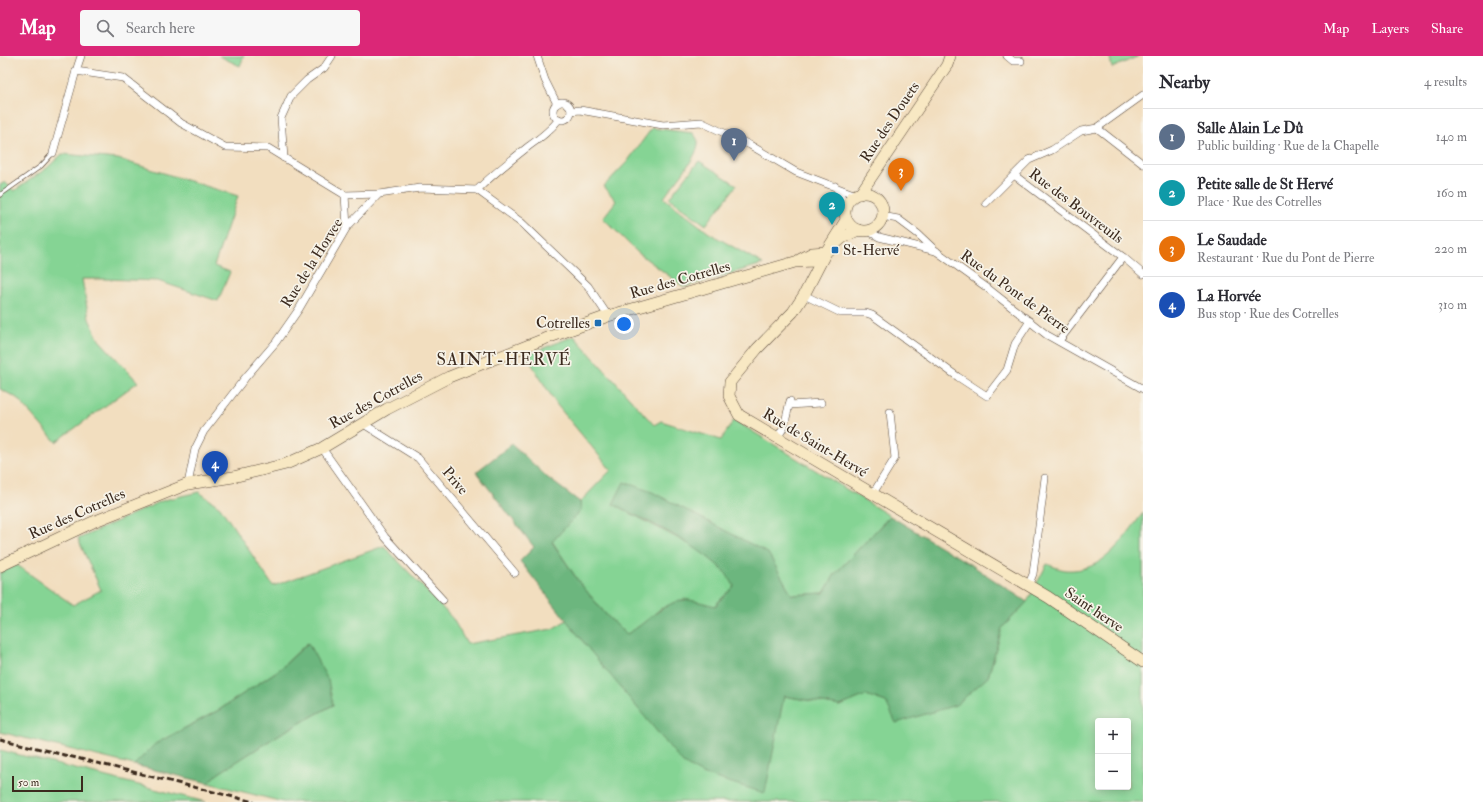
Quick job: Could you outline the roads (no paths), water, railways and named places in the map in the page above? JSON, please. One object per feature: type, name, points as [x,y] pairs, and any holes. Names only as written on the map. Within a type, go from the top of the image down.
[{"type":"street","points":[[53,153],[81,56]]},
{"type":"street","points":[[284,158],[281,118],[291,96],[306,80],[324,68],[332,56]]},
{"type":"street","points":[[537,56],[557,104]]},
{"type":"street","name":"Rue des Douets","points":[[858,194],[906,128],[947,65],[950,56]]},
{"type":"street","points":[[1007,56],[1013,61],[1022,61]]},
{"type":"street","points":[[76,72],[124,78],[181,123],[225,147],[268,148],[345,195],[380,194],[420,188],[477,190],[521,222],[588,286],[608,316]]},
{"type":"street","name":"Rue des Bouvreuils","points":[[986,203],[1029,160],[1052,150],[1081,131],[1097,128],[1143,95]]},
{"type":"street","points":[[558,119],[554,111],[557,104],[563,102],[566,103],[571,111]]},
{"type":"street","points":[[571,111],[580,110],[663,125],[701,122],[750,145],[796,172],[858,194],[872,195],[881,204],[883,210],[877,226],[842,238],[826,252]]},
{"type":"street","points":[[558,119],[563,120],[567,118],[571,111]]},
{"type":"street","points":[[477,190],[490,177],[554,126],[558,119]]},
{"type":"street","points":[[1097,128],[1143,164]]},
{"type":"street","name":"Rue des Bouvreuils","points":[[1014,175],[1123,257],[1143,274]]},
{"type":"street","name":"Rue des Douets","points":[[866,184],[872,195]]},
{"type":"street","points":[[835,186],[846,204]]},
{"type":"street","name":"Rue de la Horvee","points":[[188,484],[195,449],[204,431],[245,378],[276,342],[299,309],[347,227],[380,194]]},
{"type":"street","points":[[858,194],[846,204],[846,220],[853,228],[863,231]]},
{"type":"street","points":[[345,195],[347,227]]},
{"type":"street","name":"Rue du Pont de Pierre","points":[[882,216],[898,219],[918,234],[936,251],[1047,335],[1143,389]]},
{"type":"street","points":[[826,252],[846,220]]},
{"type":"street","name":"Rue du Pont de Pierre","points":[[863,231],[879,237],[936,251]]},
{"type":"street","name":"Rue des Cotrelles","points":[[0,566],[92,522],[188,484],[233,477],[286,464],[322,448],[362,424],[449,377],[544,339],[608,316],[795,262],[812,253],[826,252]]},
{"type":"street","name":"Rue de Saint-Hervé","points":[[826,252],[804,295],[793,312],[758,349],[730,382],[729,396],[739,415],[872,495],[1048,597]]},
{"type":"street","points":[[1059,341],[1123,257]]},
{"type":"street","name":"Rue des Cotrelles","points":[[795,262],[812,261],[820,263]]},
{"type":"street","points":[[804,295],[841,313],[866,313],[872,315],[987,396],[1007,370],[1015,344],[1030,321]]},
{"type":"street","points":[[777,438],[784,426],[789,403],[821,403]]},
{"type":"street","points":[[872,495],[895,458],[890,412]]},
{"type":"street","name":"Prive","points":[[362,424],[418,458],[515,573]]},
{"type":"street","points":[[322,448],[385,537],[443,600]]},
{"type":"street","points":[[1028,586],[1033,574],[1045,478]]},
{"type":"street","name":"Saint herve","points":[[1048,597],[1143,662]]},
{"type":"lane","points":[[0,195],[42,166],[53,153]]},
{"type":"railway","points":[[0,739],[254,802]]},
{"type":"place","name":"Salle Alain Le Dû","points":[[734,161]]},
{"type":"place","name":"Le Saudade","points":[[901,191]]},
{"type":"place","name":"Petite salle de St Hervé","points":[[832,225]]},
{"type":"place","name":"St-Hervé","points":[[835,250]]},
{"type":"place","name":"Cotrelles","points":[[598,323]]},
{"type":"place","name":"La Horvée","points":[[215,484]]},
{"type":"district","name":"SAINT-HERVÉ","points":[[504,359]]}]
